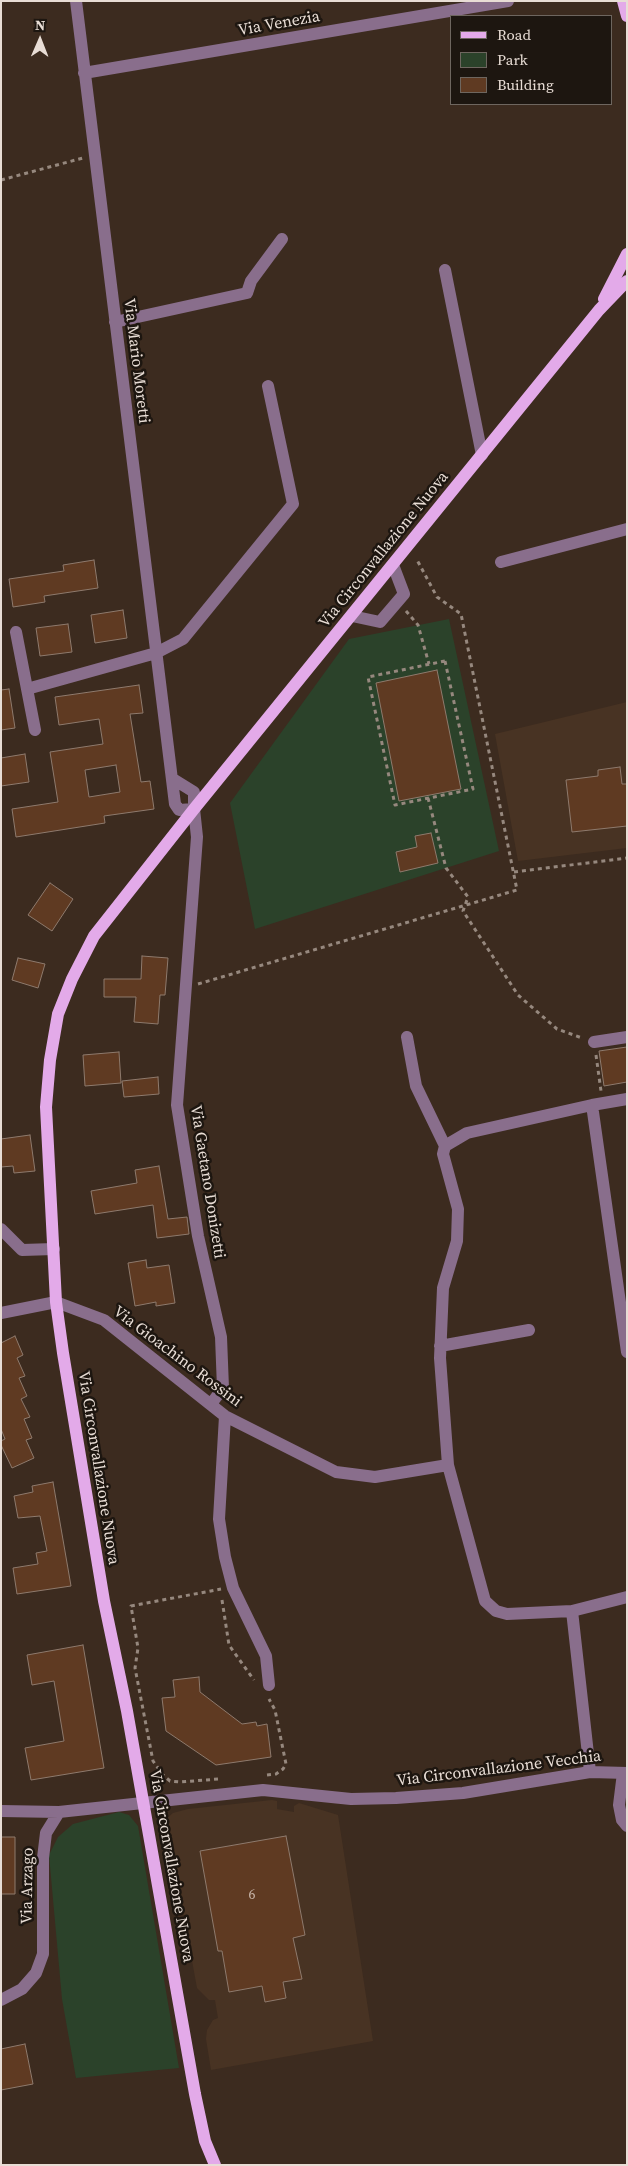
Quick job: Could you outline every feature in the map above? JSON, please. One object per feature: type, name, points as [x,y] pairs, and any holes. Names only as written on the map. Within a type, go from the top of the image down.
[{"type":"main road","points":[[624,2],[627,16]]},
{"type":"main road","points":[[598,310],[627,254]]},
{"type":"main road","points":[[598,310],[627,281]]},
{"type":"main road","name":"Via Circonvallazione Nuova","points":[[215,2165],[205,2141],[195,2094],[84,1488],[56,1302],[46,1106],[50,1060],[58,1014],[72,979],[94,936],[194,809],[598,310]]},
{"type":"street","name":"Via Mario Moretti","points":[[76,1],[173,779]]},
{"type":"street","name":"Via Venezia","points":[[84,73],[508,1]]},
{"type":"street","points":[[115,322],[246,293],[250,281],[282,239]]},
{"type":"street","points":[[445,270],[482,455]]},
{"type":"street","points":[[27,689],[156,653],[183,639],[293,504],[268,386]]},
{"type":"street","points":[[501,562],[627,529]]},
{"type":"street","points":[[352,616],[380,622],[404,594],[392,565]]},
{"type":"street","points":[[16,632],[35,730]]},
{"type":"street","points":[[173,779],[194,792],[194,809],[179,810],[175,804],[173,779]]},
{"type":"street","name":"Via Gaetano Donizetti","points":[[194,809],[197,837],[177,1105],[198,1236],[221,1337],[224,1388],[211,1404]]},
{"type":"street","points":[[407,1037],[416,1086],[445,1146],[443,1154],[458,1209],[457,1241],[443,1288],[440,1346],[448,1465],[485,1601],[496,1611],[507,1614],[572,1611],[627,1597]]},
{"type":"street","points":[[594,1042],[627,1037]]},
{"type":"street","points":[[445,1146],[467,1133],[627,1099]]},
{"type":"street","points":[[597,1104],[627,1352]]},
{"type":"street","points":[[1,1229],[22,1250],[54,1249]]},
{"type":"street","points":[[1,1313],[56,1302]]},
{"type":"street","name":"Via Gioachino Rossini","points":[[56,1302],[104,1320],[225,1416],[336,1472],[375,1477],[448,1465]]},
{"type":"street","points":[[440,1346],[529,1330]]},
{"type":"street","points":[[225,1416],[219,1519],[225,1558],[233,1588],[266,1656],[263,1684]]},
{"type":"street","points":[[572,1611],[590,1772]]},
{"type":"street","name":"Via Circonvallazione Vecchia","points":[[143,1802],[263,1790],[360,1799],[464,1793],[590,1772],[625,1773]]},
{"type":"street","points":[[625,1773],[619,1804],[622,1820],[627,1826]]},
{"type":"street","points":[[1,1811],[59,1812],[143,1802]]},
{"type":"street","name":"Via Arzago","points":[[1,2000],[22,1989],[36,1973],[43,1954],[44,1850],[46,1833],[59,1812]]},
{"type":"path","points":[[1,180],[94,155]]},
{"type":"path","points":[[186,988],[517,890],[461,614],[437,597],[416,558],[406,549]]},
{"type":"path","points":[[397,602],[418,625],[429,664]]},
{"type":"path","points":[[445,661],[473,789],[395,805],[368,677],[429,664],[445,661]]},
{"type":"path","points":[[428,798],[446,868],[468,897],[463,912],[518,996],[557,1029],[594,1042],[597,1104]]},
{"type":"path","points":[[514,872],[627,858]]},
{"type":"path","points":[[219,1582],[229,1645],[263,1684]]},
{"type":"path","points":[[220,1589],[131,1606],[138,1648],[135,1668],[153,1761],[170,1781],[180,1782],[228,1778]]},
{"type":"path","points":[[266,1775],[276,1774],[286,1764],[275,1710],[268,1698]]},
{"type":"shaded area","points":[[627,702],[627,848],[518,861],[495,734]]},
{"type":"shaded area","points":[[277,1801],[277,1809],[294,1812],[294,1806],[299,1803],[338,1815],[373,2041],[211,2070],[206,2039],[207,2030],[213,2020],[218,2018],[215,2000],[209,2000],[197,1988],[166,1819],[173,1813],[188,1809]]},
{"type":"green space","points":[[449,619],[499,851],[255,929],[230,803],[349,639]]},
{"type":"green space","points":[[119,1812],[129,1815],[138,1826],[179,2068],[76,2078],[62,1999],[49,1855],[58,1837],[73,1824]]},
{"type":"building","points":[[94,560],[98,588],[44,596],[45,602],[13,607],[9,579],[64,571],[63,565]]},
{"type":"building","points":[[123,610],[127,638],[95,643],[91,615]]},
{"type":"building","points":[[68,624],[72,652],[40,656],[36,628]]},
{"type":"building","points":[[437,670],[461,789],[399,801],[376,683]]},
{"type":"building","points":[[139,685],[143,713],[130,714],[141,782],[150,781],[154,809],[104,816],[105,823],[16,837],[12,809],[58,802],[50,752],[103,744],[99,719],[59,725],[55,697]],"holes":[[[116,765],[120,792],[89,797],[85,770]]]},
{"type":"building","points":[[9,689],[15,728],[1,730],[1,690]]},
{"type":"building","points":[[25,754],[29,782],[1,786],[1,758]]},
{"type":"building","points":[[620,767],[622,784],[627,784],[627,826],[572,832],[566,780],[598,776],[598,770]]},
{"type":"building","points":[[431,833],[438,863],[400,872],[396,852],[417,847],[415,836]]},
{"type":"building","points":[[50,883],[73,899],[52,931],[28,915]]},
{"type":"building","points":[[142,956],[168,958],[165,995],[160,995],[158,1024],[134,1022],[136,997],[104,997],[104,979],[141,979]]},
{"type":"building","points":[[18,958],[45,964],[38,988],[12,980]]},
{"type":"building","points":[[627,1047],[627,1082],[604,1086],[599,1051]]},
{"type":"building","points":[[119,1052],[121,1083],[85,1086],[83,1055]]},
{"type":"building","points":[[158,1077],[159,1094],[124,1097],[122,1081]]},
{"type":"building","points":[[30,1135],[35,1171],[14,1173],[13,1166],[1,1167],[1,1139]]},
{"type":"building","points":[[159,1166],[168,1219],[187,1217],[189,1234],[157,1238],[153,1205],[95,1214],[91,1191],[137,1183],[135,1170]]},
{"type":"building","points":[[146,1260],[147,1268],[169,1265],[175,1303],[156,1306],[156,1302],[135,1306],[128,1263]]},
{"type":"building","points":[[15,1336],[23,1355],[17,1358],[25,1376],[19,1378],[27,1396],[21,1399],[30,1417],[24,1419],[32,1438],[26,1440],[34,1458],[12,1468],[1,1445],[1,1441],[5,1439],[1,1429],[1,1343]]},
{"type":"building","points":[[53,1482],[71,1586],[17,1594],[13,1568],[38,1564],[36,1553],[47,1551],[40,1516],[18,1518],[14,1496],[33,1492],[32,1486]]},
{"type":"building","points":[[83,1645],[104,1768],[31,1780],[25,1748],[64,1741],[54,1681],[32,1685],[27,1655]]},
{"type":"building","points":[[199,1677],[200,1692],[242,1724],[256,1722],[257,1726],[267,1724],[271,1757],[216,1765],[166,1731],[162,1698],[175,1697],[173,1680]]},
{"type":"building","points":[[286,1836],[305,1935],[293,1938],[302,1979],[283,1982],[286,1998],[265,2002],[262,1986],[229,1992],[222,1951],[218,1951],[200,1851]]},
{"type":"building","points":[[1,1837],[15,1837],[15,1894],[1,1894]]},
{"type":"building","points":[[25,2044],[33,2084],[1,2090],[1,2049]]}]
